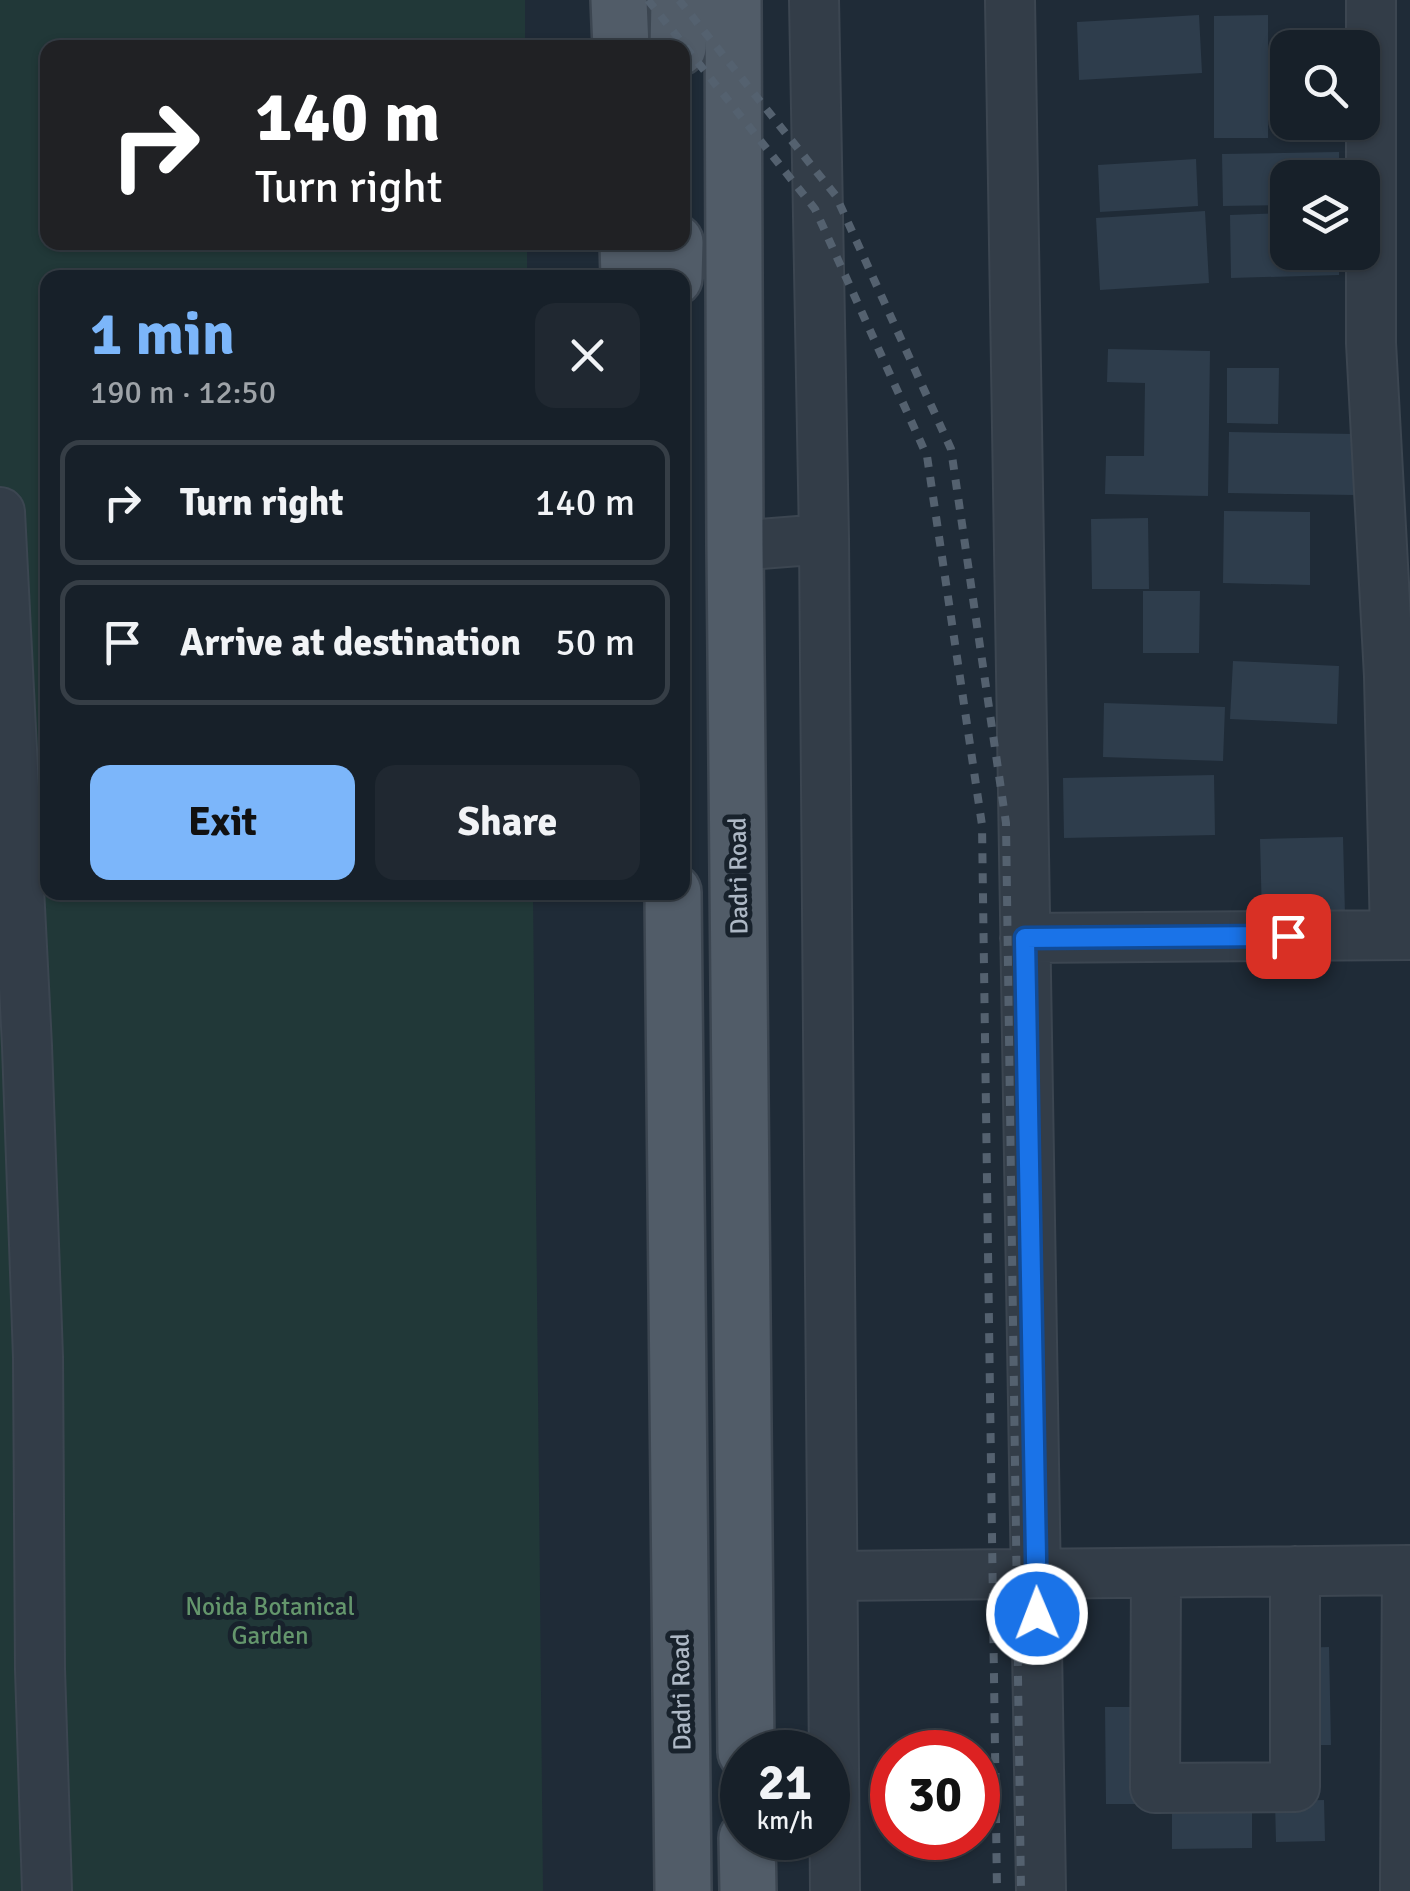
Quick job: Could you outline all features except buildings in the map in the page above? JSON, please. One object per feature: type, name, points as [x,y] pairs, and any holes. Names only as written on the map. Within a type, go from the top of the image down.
[{"type":"main road","points":[[619,0],[621,40]]},
{"type":"main road","points":[[678,0],[678,40]]},
{"type":"main road","name":"Dadri Road","points":[[737,4],[735,546],[746,1730]]},
{"type":"main road","name":"Dadri Road","points":[[674,900],[683,1891]]},
{"type":"main road","points":[[747,1860],[748,1891]]},
{"type":"street","points":[[814,0],[824,539],[835,1891]]},
{"type":"street","points":[[1010,0],[1041,1891]]},
{"type":"street","points":[[1025,938],[1403,935],[1390,343],[1371,0]]},
{"type":"street","points":[[0,512],[5,752],[28,1046],[38,1357],[21,1718],[47,1891]]},
{"type":"street","points":[[735,546],[824,539]]},
{"type":"street","points":[[833,1576],[1409,1570],[1405,1891]]},
{"type":"street","points":[[1156,1573],[1155,1788],[1278,1788],[1295,1787],[1295,1572]]},
{"type":"green space","name":"Noida Botanical Garden","points":[[0,0],[525,0],[525,40],[40,40],[40,250],[527,250],[527,270],[40,270],[40,900],[533,900],[543,1891],[0,1891]]},
{"type":"railway","points":[[648,0],[680,40]]},
{"type":"railway","points":[[679,0],[836,196],[951,449],[1006,823],[1021,1891]]},
{"type":"railway","points":[[690,53],[815,209],[927,456],[982,825],[997,1891]]},
{"type":"route","points":[[1037,1614],[1025,938],[1288,936]]}]
